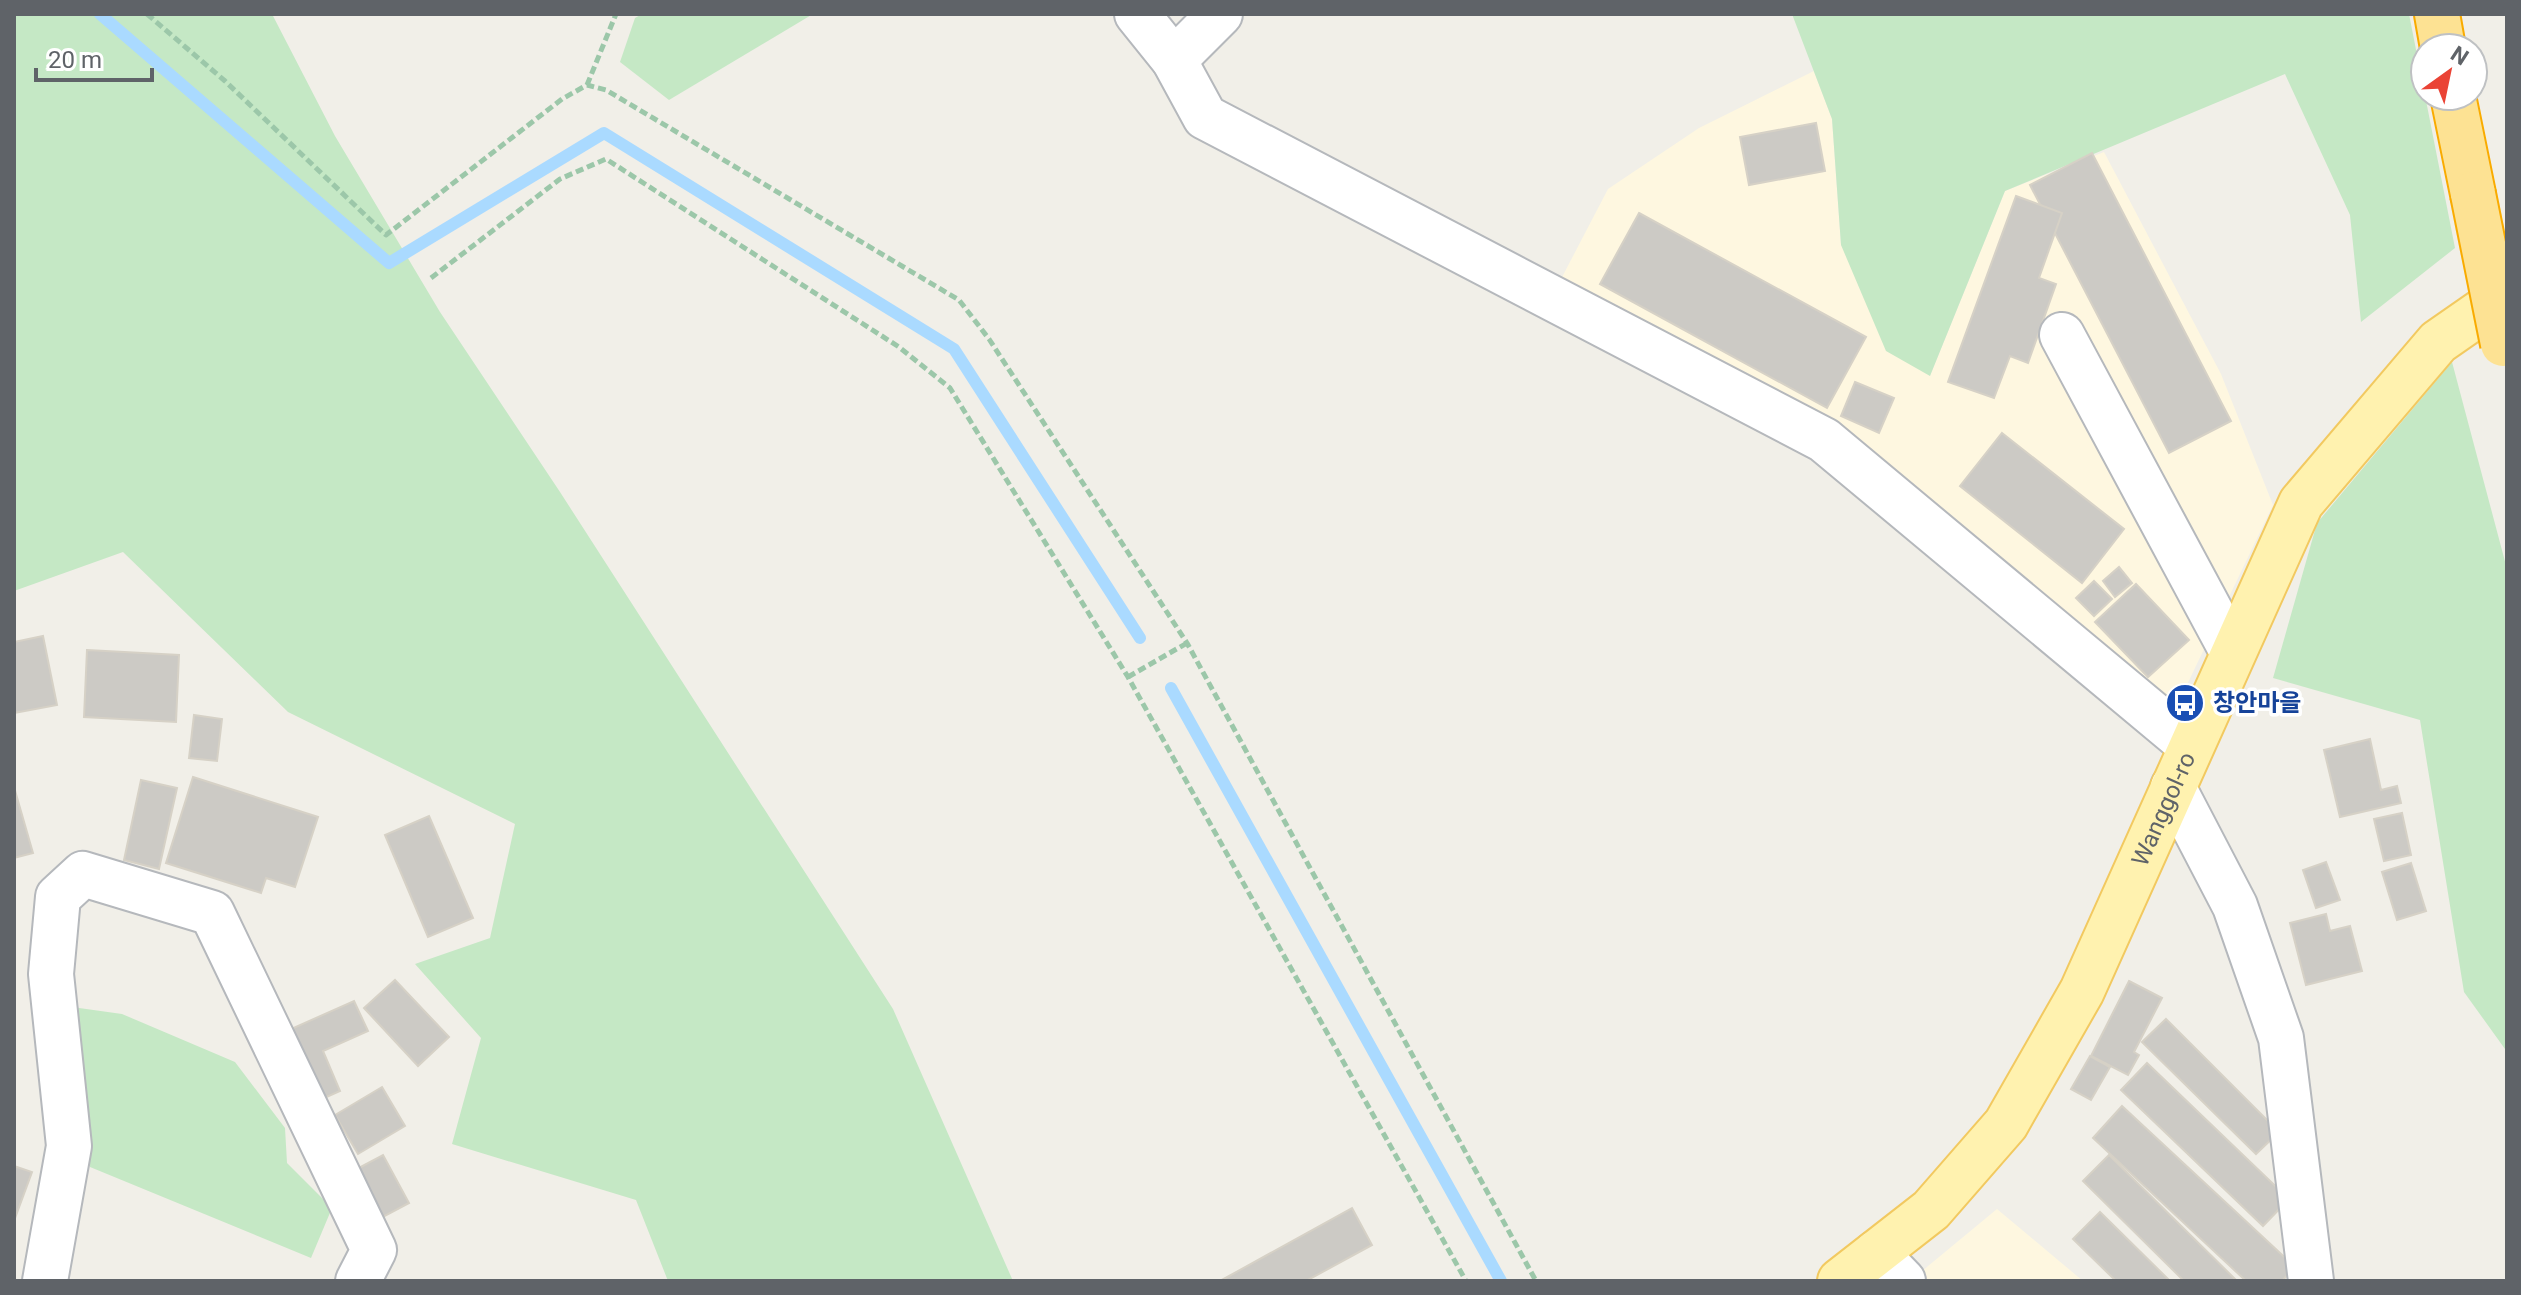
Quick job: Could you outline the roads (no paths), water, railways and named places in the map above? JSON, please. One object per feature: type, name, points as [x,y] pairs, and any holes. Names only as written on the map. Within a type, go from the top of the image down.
[{"type":"highway","points":[[2456,112],[2505,355]]},
{"type":"main road","name":"Wanggol-ro","points":[[1840,1281],[1889,1267],[1931,1210],[2006,1124],[2082,991],[2301,503],[2438,342],[2507,294]]},
{"type":"street","points":[[1137,14],[1174,60],[1205,117],[1824,440],[2191,746]]},
{"type":"street","points":[[1174,60],[1220,14]]},
{"type":"street","points":[[2062,335],[2233,653]]},
{"type":"street","points":[[2173,787],[2235,906],[2281,1038],[2311,1281]]},
{"type":"street","points":[[45,1281],[69,1146],[51,974],[58,897],[83,874],[212,913],[374,1250],[358,1281]]},
{"type":"waterway","points":[[100,14],[389,263],[604,133],[954,349],[1140,638]]},
{"type":"waterway","points":[[1171,688],[1501,1281]]},
{"type":"place","name":"창안마을","points":[[2185,703]]}]
